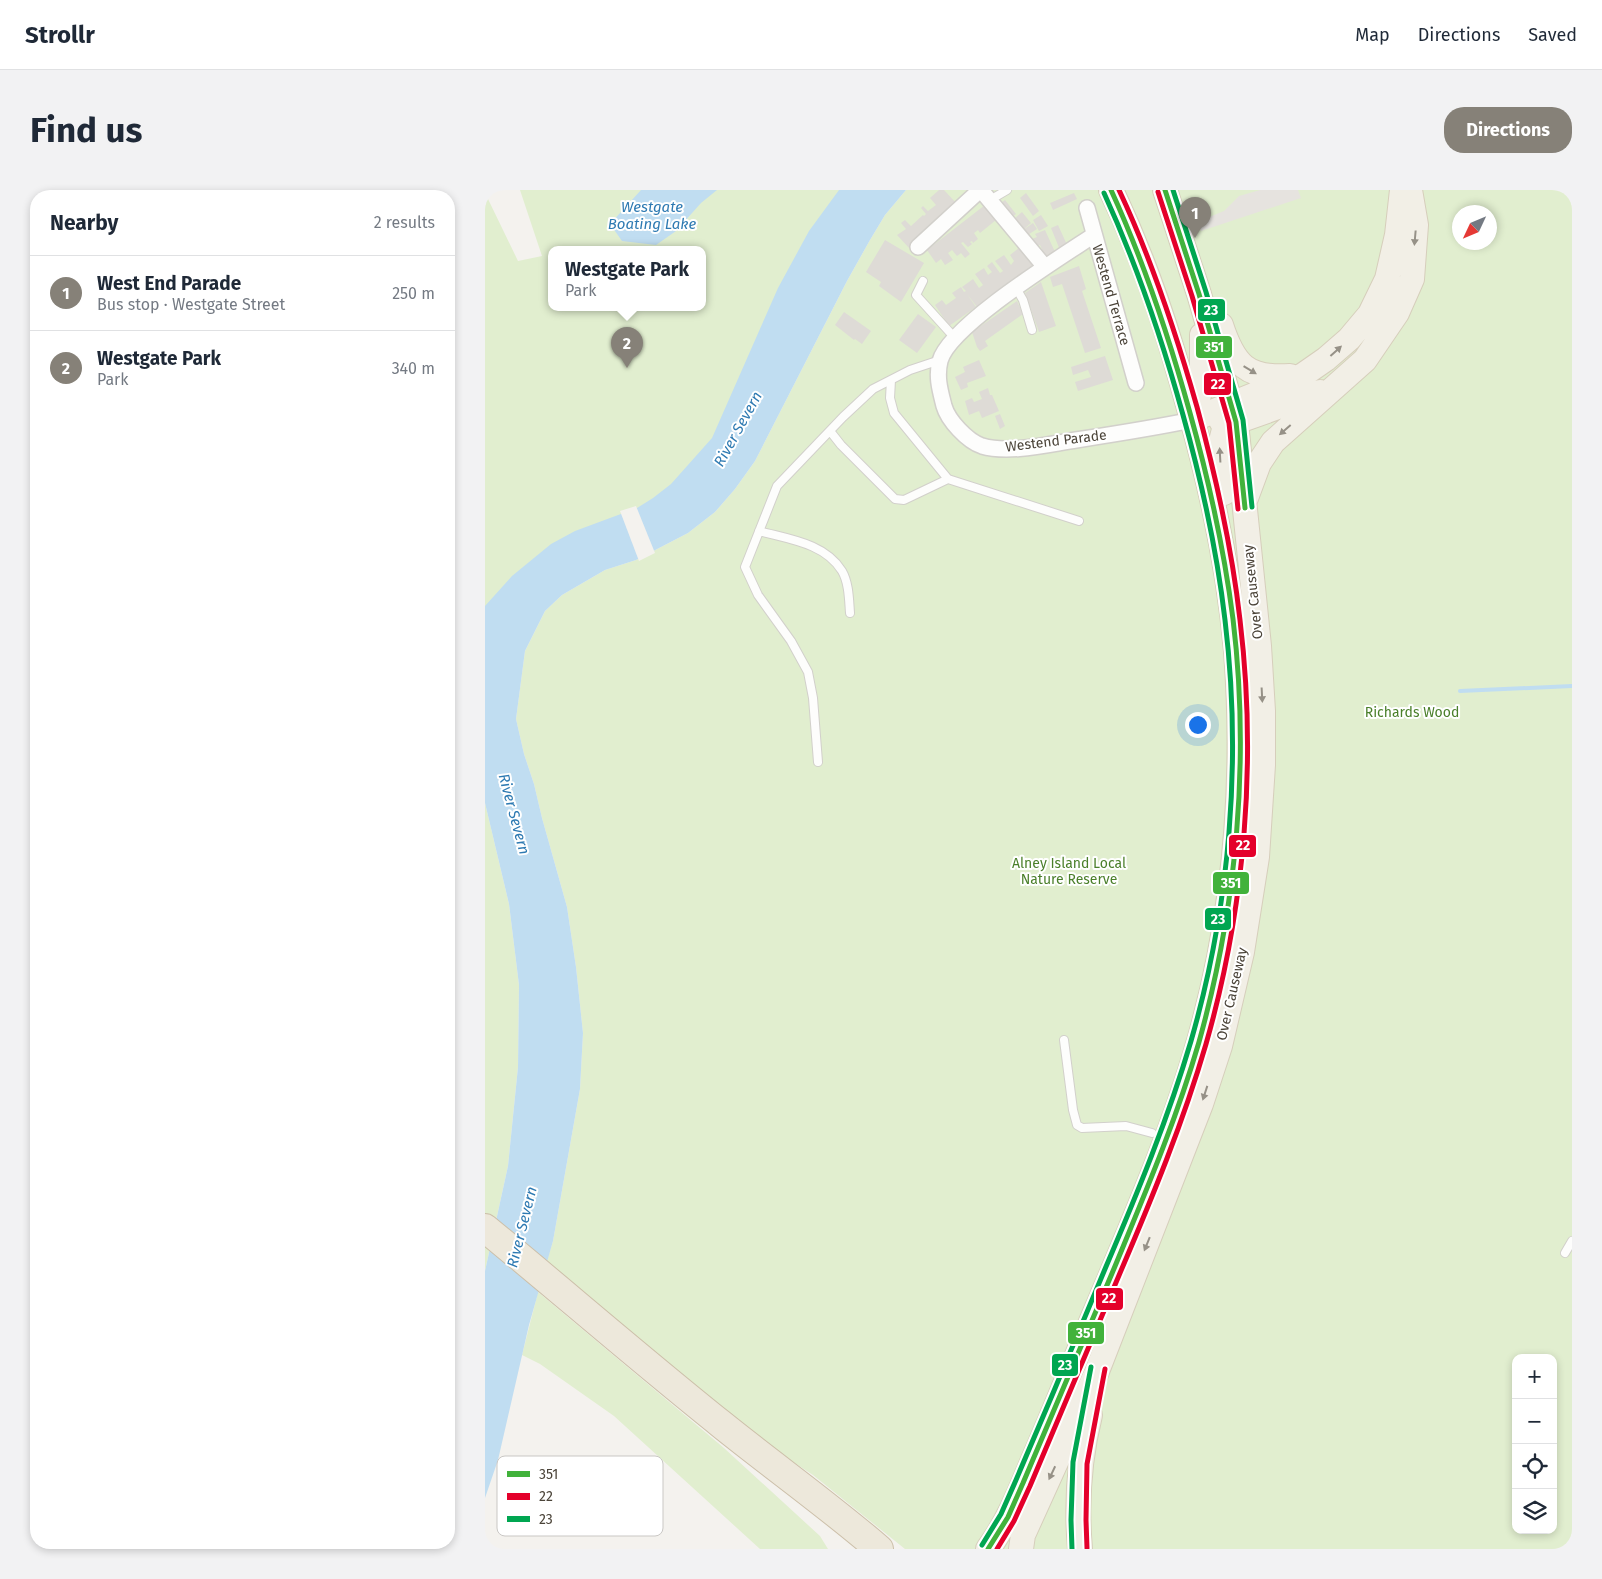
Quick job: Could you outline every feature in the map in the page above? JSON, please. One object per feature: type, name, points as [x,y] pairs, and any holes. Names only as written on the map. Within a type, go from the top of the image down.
[{"type":"highway","points":[[485,1228],[721,1424],[879,1549]]},
{"type":"highway","points":[[809,1495],[850,1549]]},
{"type":"main road","name":"Over Causeway","points":[[988,1549],[1009,1516],[1050,1420],[1164,1145],[1210,1042],[1242,952],[1238,914],[1236,832],[1240,724],[1236,649],[1214,507],[1192,420],[1159,307],[1144,266],[1111,190]]},
{"type":"main road","points":[[1165,190],[1199,294],[1202,383],[1192,420],[1230,416],[1336,387]]},
{"type":"main road","points":[[1231,608],[1233,582],[1219,449],[1230,416],[1303,375],[1327,359],[1349,339],[1370,314],[1387,279],[1397,234],[1402,190]]},
{"type":"main road","points":[[1245,502],[1259,462],[1273,442],[1365,360],[1397,314],[1412,279],[1416,225],[1410,190]]},
{"type":"main road","points":[[1191,270],[1202,281],[1227,345],[1245,367],[1252,373],[1265,376],[1303,375]]},
{"type":"main road","name":"Over Causeway","points":[[1199,294],[1230,416],[1245,502],[1259,646],[1263,711],[1263,765],[1257,857],[1238,914]]},
{"type":"main road","name":"Over Causeway","points":[[1079,1431],[1092,1405],[1096,1374],[1201,1104],[1210,1042]]},
{"type":"main road","points":[[1021,1549],[1023,1535],[1079,1431]]},
{"type":"main road","points":[[1079,1431],[1080,1463],[1077,1520],[1080,1549]]},
{"type":"street","points":[[918,248],[984,193],[1045,267]]},
{"type":"street","name":"Westend Terrace","points":[[1087,208],[1136,382]]},
{"type":"street","name":"Westend Parade","points":[[1094,235],[1016,288],[954,337],[940,360],[938,384],[946,412],[960,431],[981,446],[1010,449],[1192,420]]},
{"type":"lane","points":[[984,193],[1007,190]]},
{"type":"lane","points":[[923,281],[917,296],[954,337]]},
{"type":"lane","points":[[1016,288],[1023,300],[1032,330]]},
{"type":"lane","points":[[818,762],[813,698],[808,672],[791,641],[758,595],[745,567],[777,486],[873,389],[910,370],[940,360]]},
{"type":"lane","points":[[891,380],[890,398],[894,412],[948,479],[1079,521]]},
{"type":"lane","points":[[830,431],[895,499],[904,500],[948,479]]},
{"type":"lane","points":[[759,531],[814,546],[832,558],[842,572],[848,589],[850,613]]},
{"type":"lane","points":[[1064,1040],[1073,1110],[1077,1124],[1082,1128],[1126,1126],[1152,1133]]},
{"type":"lane","points":[[1565,1253],[1572,1241]]},
{"type":"green space","points":[[520,190],[874,190],[719,466],[485,650],[485,200],[488,199],[518,261],[542,256]]},
{"type":"green space","name":"Alney Island Local Nature Reserve","points":[[906,190],[1572,190],[1572,1549],[905,1549],[813,1475],[767,1445],[545,1267],[553,1241],[580,1089],[583,1033],[567,907],[516,719],[525,651],[545,611],[562,595],[605,570],[636,560],[688,533],[715,512],[735,489],[755,461],[870,240],[885,215]]},
{"type":"green space","points":[[485,803],[509,904],[519,985],[518,1067],[508,1166],[485,1271]]},
{"type":"green space","points":[[538,1292],[724,1448],[820,1536],[828,1549],[760,1549],[663,1461],[663,1456],[658,1456],[614,1416],[540,1364],[522,1355]]},
{"type":"shaded area","points":[[1260,190],[1298,190],[1301,198],[1201,231],[1197,222],[1224,211],[1239,196]]},
{"type":"water","name":"Westgate Boating Lake","points":[[641,190],[717,190],[701,203],[676,231],[656,245],[622,241],[610,224]]},
{"type":"water","name":"River Severn","points":[[839,190],[906,190],[885,215],[870,240],[755,461],[735,489],[715,512],[688,533],[636,560],[605,570],[562,595],[545,611],[525,651],[516,719],[567,907],[583,1033],[580,1089],[553,1241],[529,1325],[499,1456],[497,1456],[497,1463],[485,1498],[485,1271],[508,1166],[518,1067],[519,985],[509,904],[485,803],[485,606],[512,576],[551,544],[575,531],[637,508],[653,498],[671,484],[712,438],[778,288],[809,231]]},
{"type":"pier","points":[[636,506],[655,553],[639,561],[620,511]]},
{"type":"building","points":[[939,190],[944,190],[958,205],[910,249],[897,235],[906,229],[901,223],[905,220],[911,226],[924,216],[926,214],[921,208],[923,206],[928,211],[936,205],[930,198]]},
{"type":"building","points":[[1026,193],[1039,211],[1033,216],[1020,198]]},
{"type":"building","points":[[1074,193],[1077,199],[1053,210],[1050,203]]},
{"type":"building","points":[[1005,200],[1016,214],[1012,217],[1001,203]]},
{"type":"building","points":[[985,205],[996,220],[980,233],[978,230],[974,233],[978,239],[973,243],[972,241],[970,242],[972,244],[968,247],[963,242],[961,243],[970,254],[965,258],[961,253],[957,256],[952,250],[948,253],[953,260],[945,265],[941,259],[936,263],[927,250]]},
{"type":"building","points":[[1022,212],[1031,223],[1023,230],[1014,219]]},
{"type":"building","points":[[1041,215],[1048,226],[1039,231],[1033,220]]},
{"type":"building","points":[[1033,223],[1037,229],[1026,236],[1023,230]]},
{"type":"building","points":[[1058,225],[1068,247],[1060,250],[1051,228]]},
{"type":"building","points":[[1045,230],[1055,252],[1045,256],[1040,245],[1036,246],[1032,239],[1037,237],[1035,234]]},
{"type":"building","points":[[885,240],[924,263],[901,302],[879,286],[881,282],[866,272]]},
{"type":"building","points":[[1019,248],[1023,254],[1026,252],[1035,264],[977,307],[967,294],[976,307],[949,326],[935,305],[942,300],[946,305],[956,298],[952,293],[961,287],[964,292],[966,291],[962,287],[973,279],[979,288],[983,285],[975,274],[984,268],[988,275],[992,272],[987,266],[992,262],[1000,273],[1003,271],[995,261],[1004,255],[1011,265],[1014,261],[1010,255]]},
{"type":"building","points":[[1079,266],[1086,289],[1082,291],[1101,348],[1085,353],[1062,284],[1053,287],[1050,277]]},
{"type":"building","points":[[1041,282],[1056,326],[1039,332],[1025,293]]},
{"type":"building","points":[[1017,301],[1023,314],[985,341],[988,346],[980,351],[972,332]]},
{"type":"building","points":[[844,312],[871,331],[862,344],[835,325]]},
{"type":"building","points":[[918,314],[936,327],[917,353],[899,340]]},
{"type":"building","points":[[1105,356],[1113,380],[1078,391],[1075,382],[1091,377],[1088,370],[1073,375],[1071,367]]},
{"type":"building","points":[[979,360],[986,376],[967,383],[968,387],[961,390],[955,377],[965,372],[963,367]]},
{"type":"building","points":[[988,388],[999,411],[982,418],[979,411],[969,415],[965,401],[972,398],[974,402],[982,399],[979,392]]},
{"type":"building","points":[[1000,414],[1005,426],[1000,429],[995,416]]},
{"type":"waterway","points":[[1460,691],[1572,686]]},
{"type":"transit line","name":"351","points":[[988,1549],[1008,1517],[1023,1483],[1113,1271],[1180,1101],[1199,1042],[1212,991],[1223,938],[1237,832],[1240,779],[1238,672],[1233,619],[1215,515],[1190,413],[1173,356],[1145,272],[1111,190]]},
{"type":"transit line","name":"22","points":[[997,1549],[1014,1521],[1030,1486],[1144,1217],[1187,1103],[1206,1044],[1219,993],[1230,940],[1244,834],[1247,780],[1245,673],[1237,593],[1228,539],[1204,433],[1181,352],[1153,270],[1119,190]]},
{"type":"transit line","name":"351","points":[[1165,190],[1199,294],[1236,422],[1245,508]]},
{"type":"transit line","name":"23","points":[[1173,190],[1206,292],[1243,420],[1252,507]]},
{"type":"transit line","name":"22","points":[[1158,192],[1192,296],[1229,423],[1238,509]]},
{"type":"transit line","name":"23","points":[[982,1545],[1001,1514],[1027,1454],[1129,1213],[1172,1099],[1191,1041],[1204,990],[1215,938],[1229,832],[1232,779],[1230,673],[1222,594],[1208,517],[1183,415],[1166,358],[1138,275],[1104,193]]},
{"type":"transit line","name":"23","points":[[1072,1549],[1073,1462],[1091,1367]]},
{"type":"transit line","name":"22","points":[[1087,1548],[1087,1464],[1105,1369]]},
{"type":"place","name":"West End Parade","points":[[1195,238]]},
{"type":"place","name":"Westgate Park","points":[[627,368]]},
{"type":"park label","name":"Richards Wood","points":[[1412,712]]}]
